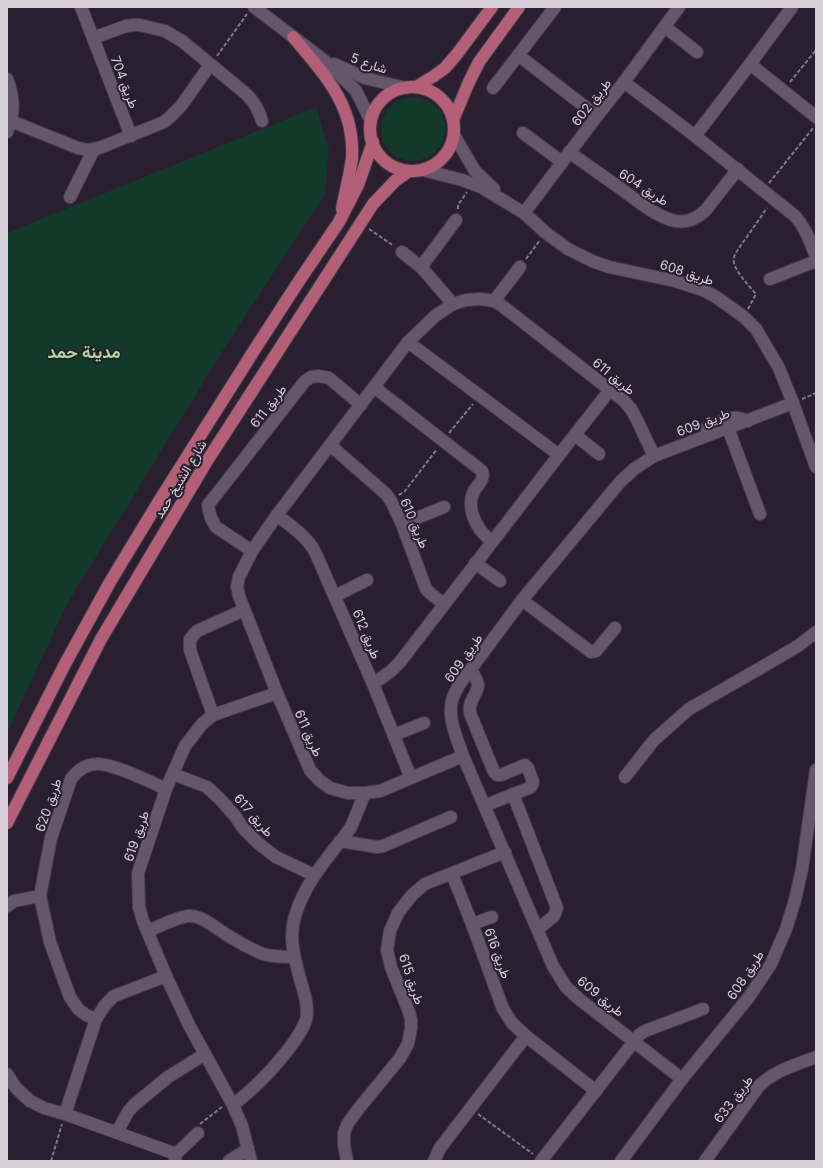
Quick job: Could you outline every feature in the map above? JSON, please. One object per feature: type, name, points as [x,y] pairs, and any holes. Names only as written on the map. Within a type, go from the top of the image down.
[{"type":"main road","points":[[411,88],[431,92],[443,100],[448,106],[453,120],[454,135],[446,154],[436,164],[423,170],[409,171],[393,166],[387,162],[381,156],[373,142],[371,121],[376,109],[385,97],[398,90],[411,88],[434,76],[445,68],[492,7]]},
{"type":"main road","points":[[453,120],[479,62],[519,7]]},
{"type":"main road","points":[[293,37],[335,90],[341,101],[348,122],[352,145],[351,162],[339,222]]},
{"type":"main road","name":"شارع الشيخ حمد","points":[[7,778],[110,582],[255,349],[339,222],[358,185],[373,142]]},
{"type":"main road","name":"شارع الشيخ حمد","points":[[7,823],[101,639],[207,461],[373,204],[395,181],[409,171]]},
{"type":"street","name":"طريق 704","points":[[81,7],[131,136]]},
{"type":"street","points":[[493,88],[555,7]]},
{"type":"street","name":"طريق 602","points":[[519,210],[562,162],[624,82],[679,7]]},
{"type":"street","points":[[696,136],[792,7]]},
{"type":"street","name":"شارع 5","points":[[251,10],[293,37],[325,61],[356,91],[371,121]]},
{"type":"street","points":[[93,38],[126,26],[133,25],[165,30],[177,37],[250,97],[258,108],[262,121]]},
{"type":"street","points":[[664,26],[697,52]]},
{"type":"street","points":[[518,55],[597,116]]},
{"type":"street","name":"شارع 5","points":[[325,61],[365,78],[411,88]]},
{"type":"street","points":[[750,64],[816,117]]},
{"type":"street","points":[[7,79],[13,100],[13,111],[9,126],[78,148],[94,149],[104,147],[131,136],[157,125],[170,117],[181,106],[210,65]]},
{"type":"street","points":[[624,82],[696,136],[795,216],[807,233],[816,257]]},
{"type":"street","points":[[523,132],[562,162]]},
{"type":"street","name":"طريق 608","points":[[454,135],[475,171],[486,183],[546,233],[568,249],[592,261],[609,267],[675,281],[703,290],[716,296],[744,316],[756,329],[779,368],[816,467]]},
{"type":"street","points":[[70,197],[94,149]]},
{"type":"street","name":"طريق 604","points":[[569,152],[651,211],[672,220],[692,220],[699,216],[705,211],[738,170]]},
{"type":"street","name":"طريق 608","points":[[423,170],[462,180],[481,187],[519,210]]},
{"type":"street","points":[[421,267],[456,220]]},
{"type":"street","points":[[402,252],[421,267],[453,304]]},
{"type":"street","points":[[770,279],[816,260]]},
{"type":"street","points":[[494,301],[520,267]]},
{"type":"street","name":"طريق 611","points":[[463,756],[380,791],[365,793],[342,792],[330,788],[318,780],[310,770],[276,693],[239,596],[239,577],[252,551],[277,515],[408,342],[435,316],[453,304],[466,300],[481,299],[494,301],[501,305],[623,400],[632,409],[654,456]]},
{"type":"street","points":[[408,342],[558,455]]},
{"type":"street","name":"طريق 611","points":[[252,551],[216,527],[210,517],[208,505],[305,381],[311,377],[320,376],[329,378],[361,405]]},
{"type":"street","points":[[374,387],[482,471],[483,478],[474,491],[471,500],[471,509],[479,528],[492,542]]},
{"type":"street","points":[[373,684],[391,671],[400,662],[558,455],[610,390]]},
{"type":"street","name":"طريق 609","points":[[682,1079],[566,987],[553,966],[463,756],[453,724],[451,712],[453,698],[459,685],[522,600],[620,482],[634,469],[654,456],[793,403]]},
{"type":"street","points":[[706,428],[732,417],[742,418],[748,421]]},
{"type":"street","points":[[728,428],[760,514]]},
{"type":"street","points":[[575,435],[599,454]]},
{"type":"street","name":"طريق 610","points":[[330,445],[386,494],[402,524],[426,589],[444,604]]},
{"type":"street","points":[[402,524],[444,507]]},
{"type":"street","name":"طريق 612","points":[[277,515],[305,537],[312,545],[373,684],[412,778]]},
{"type":"street","points":[[476,563],[500,581]]},
{"type":"street","points":[[334,596],[367,580]]},
{"type":"street","points":[[522,600],[591,652],[596,651],[615,628]]},
{"type":"street","points":[[213,715],[190,650],[190,639],[197,631],[244,610]]},
{"type":"street","points":[[625,777],[654,740],[689,709],[798,646],[816,632]]},
{"type":"street","points":[[471,670],[478,685],[470,704],[470,713],[494,772],[497,775],[501,775],[525,765],[528,768],[533,780],[533,785],[531,787],[484,806]]},
{"type":"street","name":"طريق 619","points":[[251,1161],[242,1126],[234,1105],[189,1025],[166,976],[143,921],[139,907],[138,872],[166,789],[185,746],[202,724],[213,715],[276,693]]},
{"type":"street","points":[[394,735],[424,723]]},
{"type":"street","name":"طريق 620","points":[[96,1019],[86,1015],[78,1009],[70,997],[50,942],[40,896],[51,838],[71,779],[77,772],[85,767],[97,764],[112,766],[166,789]]},
{"type":"street","name":"طريق 608","points":[[621,1161],[682,1079],[749,997],[771,964],[786,929],[795,900],[802,869],[816,770]]},
{"type":"street","name":"طريق 617","points":[[173,774],[207,787],[220,799],[243,828],[259,844],[276,857],[314,875]]},
{"type":"street","points":[[234,1105],[249,1093],[268,1074],[296,1040],[302,1030],[306,1020],[307,1010],[294,957],[292,938],[295,915],[303,894],[314,875],[350,827],[365,793]]},
{"type":"street","points":[[513,794],[557,908],[554,916],[538,929]]},
{"type":"street","points":[[340,841],[377,847],[383,846],[451,817]]},
{"type":"street","name":"طريق 615","points":[[347,1161],[344,1145],[344,1133],[348,1123],[400,1058],[408,1044],[411,1020],[391,967],[387,950],[390,931],[398,913],[412,895],[426,884],[505,852]]},
{"type":"street","name":"طريق 616","points":[[452,874],[503,1009],[512,1023],[526,1036],[596,1091]]},
{"type":"street","points":[[7,906],[14,901],[40,896]]},
{"type":"street","points":[[148,931],[190,916],[198,917],[212,924],[227,935],[264,954],[278,957],[294,957]]},
{"type":"street","points":[[472,924],[492,917]]},
{"type":"street","points":[[65,1114],[96,1019],[105,1005],[114,996],[166,976]]},
{"type":"street","points":[[541,1161],[639,1035],[703,1009]]},
{"type":"street","points":[[434,1161],[440,1148],[526,1036]]},
{"type":"street","points":[[117,1132],[128,1112],[134,1105],[168,1077],[206,1054]]},
{"type":"street","name":"طريق 633","points":[[705,1161],[759,1086],[776,1073],[816,1057]]},
{"type":"street","points":[[7,1074],[16,1088],[30,1101],[44,1108],[117,1132],[175,1157],[198,1134]]},
{"type":"street","points":[[229,1161],[248,1149]]},
{"type":"path","points":[[210,65],[251,10]]},
{"type":"path","points":[[783,91],[816,50]]},
{"type":"path","points":[[763,190],[816,124]]},
{"type":"path","points":[[456,220],[458,205],[473,184]]},
{"type":"path","points":[[744,316],[756,294],[737,270],[734,262],[734,256],[774,199]]},
{"type":"path","points":[[360,223],[402,252]]},
{"type":"path","points":[[520,267],[546,233]]},
{"type":"path","points":[[793,403],[816,393]]},
{"type":"path","points":[[471,1108],[541,1161]]},
{"type":"path","points":[[51,1161],[65,1114]]},
{"type":"green space","points":[[407,97],[419,97],[436,106],[443,117],[445,129],[443,141],[436,152],[419,161],[407,161],[395,156],[386,147],[381,135],[381,123],[386,111],[395,102]]},
{"type":"green space","points":[[316,107],[329,150],[325,194],[222,352],[67,604],[7,733],[7,233]]},
{"type":"district","name":"مدينة حمد","points":[[84,352]]}]
